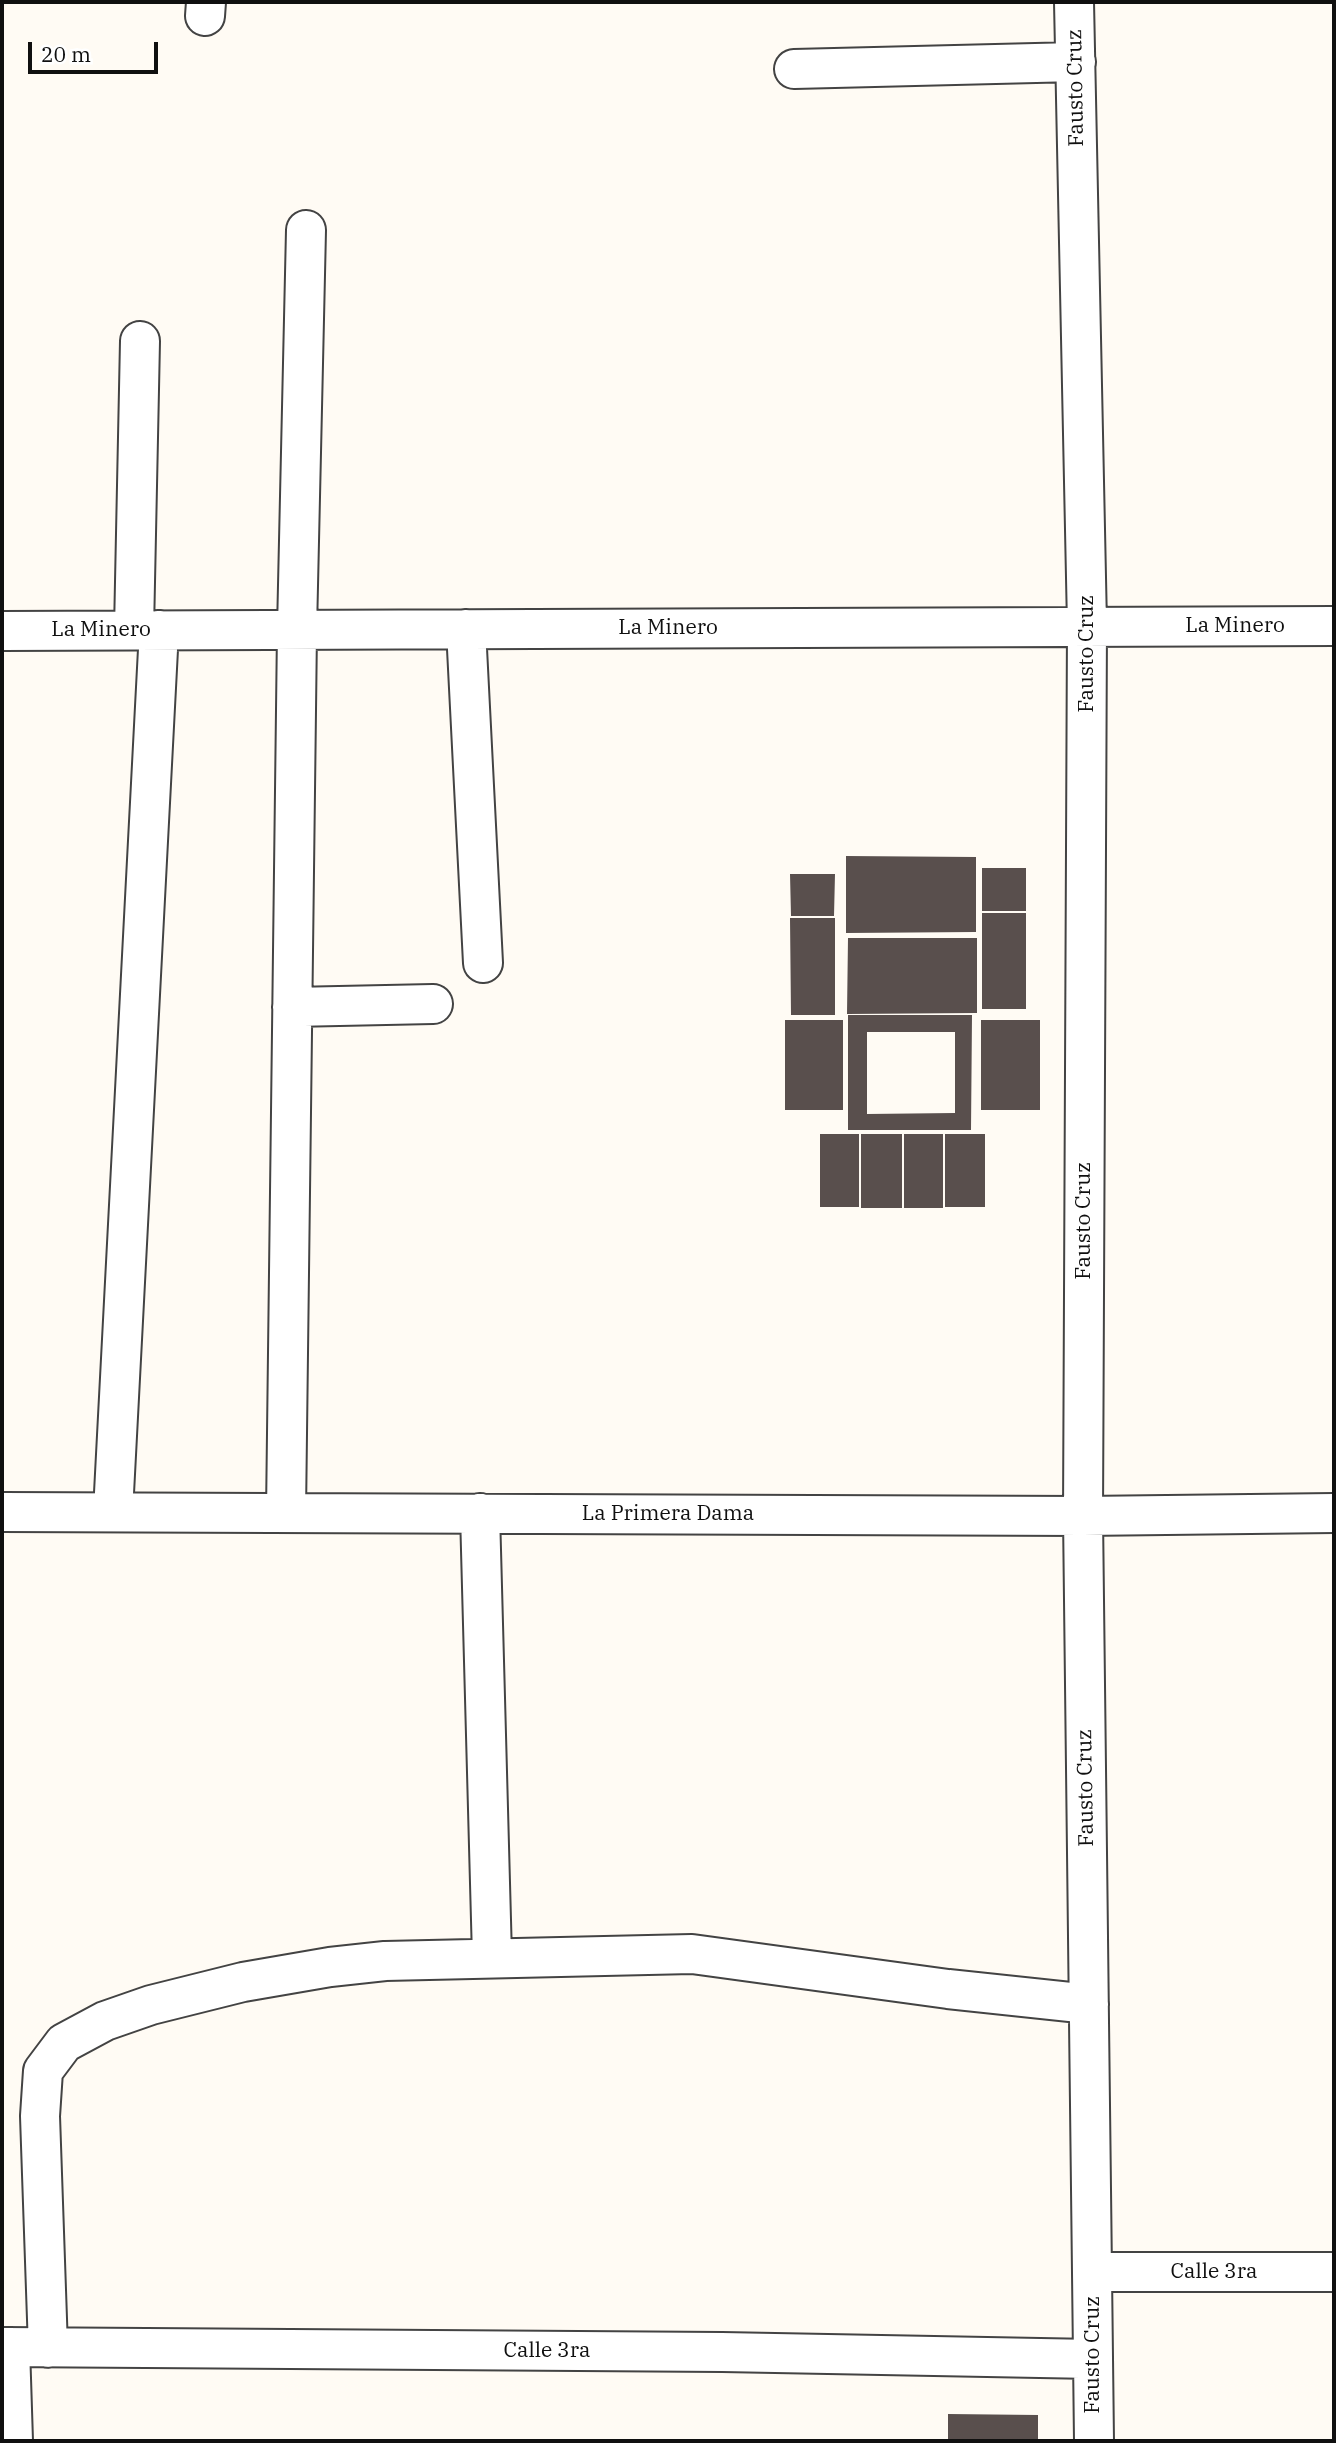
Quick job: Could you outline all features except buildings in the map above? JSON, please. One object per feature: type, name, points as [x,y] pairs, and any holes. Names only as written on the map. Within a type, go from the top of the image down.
[{"type":"street","name":"Fausto Cruz","points":[[1074,2],[1087,625],[1083,1516],[1094,2441]]},
{"type":"street","points":[[794,69],[1076,62]]},
{"type":"street","points":[[286,1513],[297,629],[306,230]]},
{"type":"street","points":[[114,1512],[147,630],[140,341]]},
{"type":"street","name":"La Minero","points":[[2,631],[1334,626]]},
{"type":"street","points":[[466,629],[483,963]]},
{"type":"street","points":[[292,1007],[433,1004]]},
{"type":"street","name":"La Primera Dama","points":[[2,1512],[1083,1516],[1334,1513]]},
{"type":"street","points":[[480,1513],[492,1957]]},
{"type":"street","points":[[48,2348],[40,2116],[43,2071],[64,2043],[105,2021],[151,2005],[243,1982],[385,1961],[692,1954],[948,1989],[1089,2004]]},
{"type":"street","name":"Calle 3ra","points":[[1093,2272],[1334,2272]]},
{"type":"street","points":[[6,2347],[13,2441]]},
{"type":"street","name":"Calle 3ra","points":[[6,2347],[722,2352],[1093,2359]]}]
